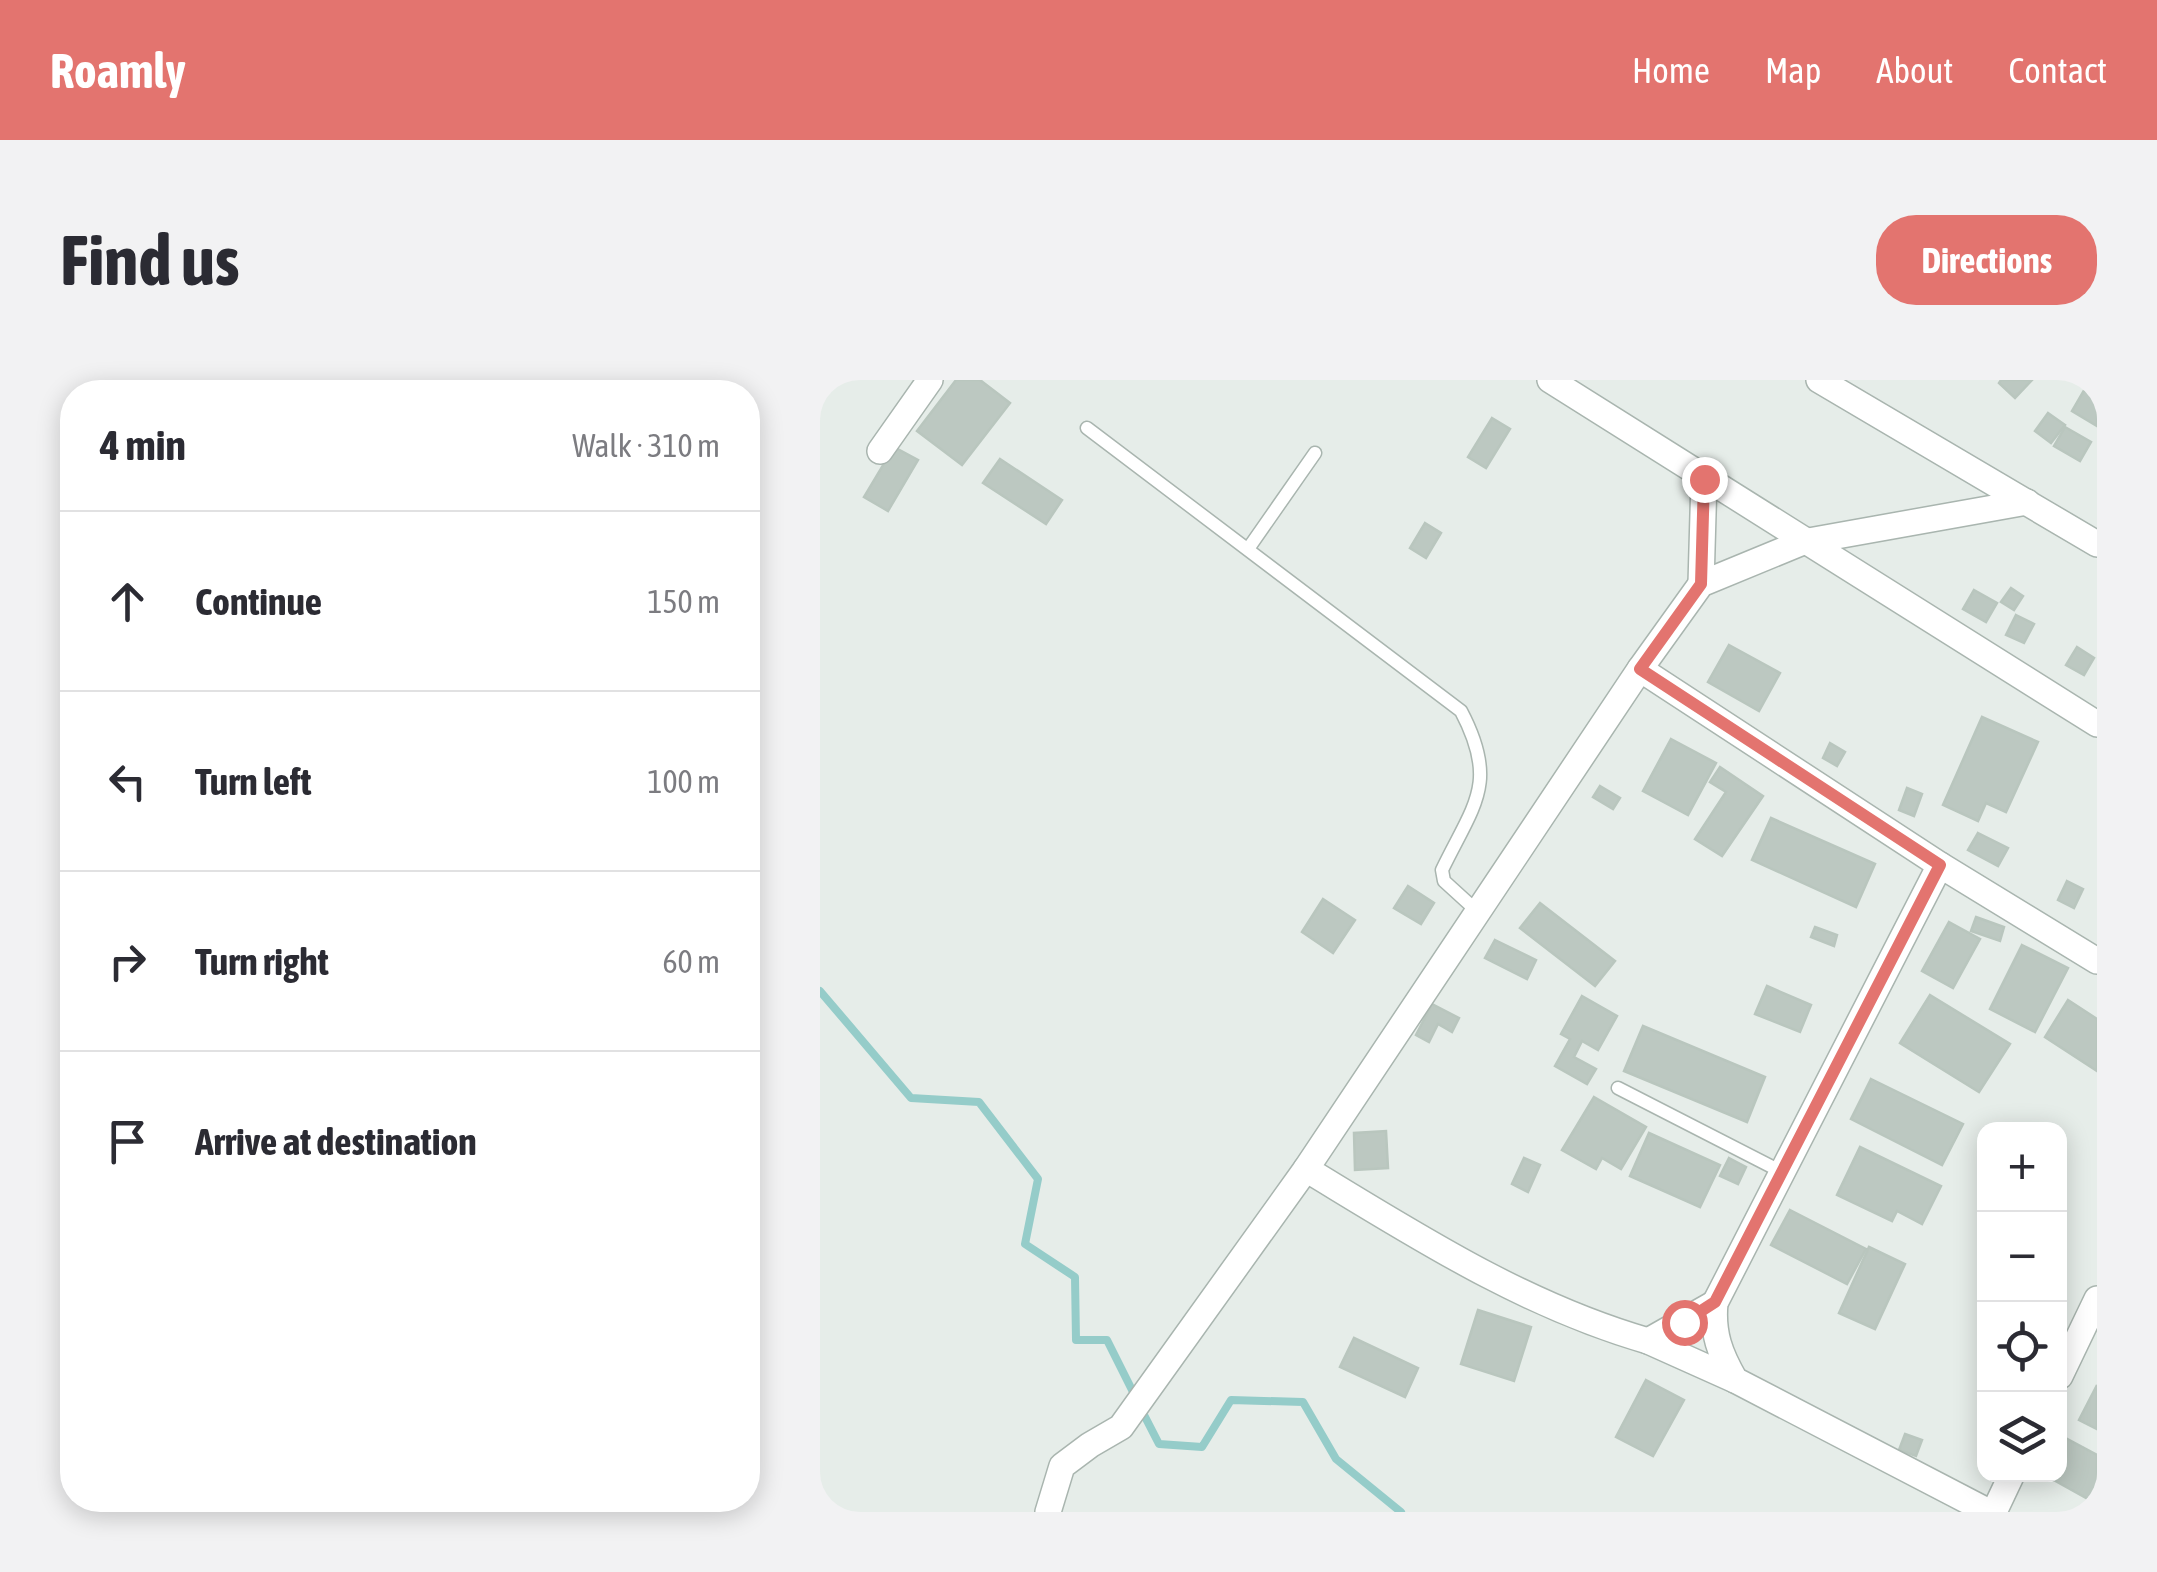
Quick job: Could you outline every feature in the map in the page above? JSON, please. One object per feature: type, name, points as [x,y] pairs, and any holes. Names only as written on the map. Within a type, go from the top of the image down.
[{"type":"street","points":[[880,451],[930,380]]},
{"type":"street","points":[[1550,380],[2097,724]]},
{"type":"street","points":[[1819,380],[2097,544]]},
{"type":"street","points":[[1701,584],[1704,479]]},
{"type":"street","points":[[1048,1512],[1062,1466],[1121,1427],[1306,1169],[1701,584],[1803,542],[2026,502]]},
{"type":"street","points":[[1640,669],[1940,865],[2097,962]]},
{"type":"street","points":[[1735,1380],[1722,1357],[1713,1326],[1715,1302],[1940,865]]},
{"type":"street","points":[[1306,1169],[1474,1271],[1735,1380],[1992,1512],[2008,1482]]},
{"type":"street","points":[[2067,1361],[2097,1299]]},
{"type":"street","points":[[1648,1341],[1715,1302]]},
{"type":"lane","points":[[1087,428],[1461,711],[1477,742],[1482,770],[1478,794],[1442,870],[1444,881],[1478,912]]},
{"type":"lane","points":[[1248,549],[1315,453]]},
{"type":"lane","points":[[1618,1088],[1782,1172]]},
{"type":"building","points":[[956,380],[980,380],[1010,403],[962,465],[917,431]]},
{"type":"building","points":[[2032,380],[2015,398],[1999,383]]},
{"type":"building","points":[[2090,380],[2097,380],[2097,426],[2072,411]]},
{"type":"building","points":[[2048,413],[2065,425],[2051,443],[2035,431]]},
{"type":"building","points":[[1492,418],[1510,429],[1486,468],[1468,457]]},
{"type":"building","points":[[2065,427],[2091,442],[2080,461],[2054,446]]},
{"type":"building","points":[[894,447],[918,460],[888,511],[864,497]]},
{"type":"building","points":[[1000,459],[1062,500],[1046,524],[983,483]]},
{"type":"building","points":[[1425,523],[1441,533],[1426,558],[1410,548]]},
{"type":"building","points":[[2011,588],[2023,596],[2014,610],[2001,602]]},
{"type":"building","points":[[1974,590],[1997,603],[1986,622],[1963,609]]},
{"type":"building","points":[[2016,615],[2034,624],[2024,643],[2006,635]]},
{"type":"building","points":[[1729,645],[1780,673],[1759,711],[1708,682]]},
{"type":"building","points":[[2077,647],[2094,658],[2084,675],[2066,665]]},
{"type":"building","points":[[1982,717],[2038,742],[2006,812],[1986,803],[1978,821],[1943,805]]},
{"type":"building","points":[[1671,739],[1716,763],[1688,815],[1643,791]]},
{"type":"building","points":[[1830,743],[1845,752],[1837,766],[1823,758]]},
{"type":"building","points":[[1720,767],[1763,796],[1722,856],[1695,839],[1726,792],[1710,782]]},
{"type":"building","points":[[1600,786],[1620,798],[1613,809],[1593,797]]},
{"type":"building","points":[[1907,788],[1922,794],[1914,816],[1899,810]]},
{"type":"building","points":[[1771,818],[1875,864],[1856,907],[1752,860]]},
{"type":"building","points":[[1978,833],[2008,848],[1998,866],[1968,850]]},
{"type":"building","points":[[2067,881],[2083,889],[2074,908],[2058,900]]},
{"type":"building","points":[[1408,886],[1434,903],[1421,924],[1394,908]]},
{"type":"building","points":[[1323,899],[1355,920],[1333,953],[1302,932]]},
{"type":"building","points":[[1540,903],[1615,961],[1595,986],[1520,928]]},
{"type":"building","points":[[1976,917],[2004,927],[2000,941],[1971,931]]},
{"type":"building","points":[[1949,922],[1980,939],[1953,988],[1922,971]]},
{"type":"building","points":[[1815,927],[1837,935],[1834,946],[1811,937]]},
{"type":"building","points":[[1495,940],[1536,960],[1527,979],[1485,958]]},
{"type":"building","points":[[2022,945],[2068,968],[2035,1032],[1990,1009]]},
{"type":"building","points":[[1767,986],[1811,1005],[1800,1032],[1755,1014]]},
{"type":"building","points":[[1930,995],[2010,1044],[1979,1092],[1900,1043]]},
{"type":"building","points":[[1582,996],[1617,1016],[1598,1050],[1582,1041],[1574,1057],[1596,1069],[1587,1084],[1555,1066],[1570,1039],[1561,1034]]},
{"type":"building","points":[[2068,1000],[2097,1019],[2097,1071],[2045,1037]]},
{"type":"building","points":[[1432,1004],[1459,1018],[1452,1032],[1438,1024],[1429,1042],[1416,1035]]},
{"type":"building","points":[[1643,1026],[1765,1077],[1747,1122],[1624,1071]]},
{"type":"building","points":[[1871,1079],[1963,1124],[1942,1165],[1851,1119]]},
{"type":"building","points":[[1594,1097],[1646,1127],[1621,1169],[1602,1158],[1596,1169],[1562,1150]]},
{"type":"building","points":[[1386,1131],[1388,1168],[1355,1170],[1354,1133]]},
{"type":"building","points":[[1649,1133],[1720,1165],[1700,1207],[1630,1176]]},
{"type":"building","points":[[1860,1147],[1941,1186],[1922,1224],[1897,1211],[1892,1221],[1837,1195]]},
{"type":"building","points":[[1524,1158],[1540,1165],[1528,1192],[1512,1184]]},
{"type":"building","points":[[1729,1158],[1746,1167],[1738,1184],[1720,1176]]},
{"type":"building","points":[[1790,1210],[1866,1249],[1847,1284],[1771,1245]]},
{"type":"building","points":[[1869,1247],[1905,1264],[1875,1329],[1839,1313]]},
{"type":"building","points":[[1478,1310],[1531,1327],[1514,1381],[1461,1364]]},
{"type":"building","points":[[1354,1338],[1418,1368],[1405,1397],[1340,1367]]},
{"type":"building","points":[[1646,1380],[1684,1400],[1653,1456],[1616,1437]]},
{"type":"building","points":[[2097,1385],[2097,1429],[2079,1420]]},
{"type":"building","points":[[1905,1434],[1922,1440],[1916,1456],[1899,1450]]},
{"type":"building","points":[[2067,1439],[2097,1455],[2097,1504],[2057,1482],[2067,1482]]},
{"type":"waterway","points":[[820,991],[911,1098],[979,1102],[1038,1179],[1025,1244],[1075,1277],[1076,1340],[1107,1340],[1135,1396]]},
{"type":"waterway","points":[[1141,1409],[1159,1444],[1202,1447],[1231,1400],[1303,1402],[1336,1459],[1401,1512]]},
{"type":"route","points":[[1684,1322],[1715,1302],[1940,865],[1640,669],[1701,584],[1704,479]]}]
